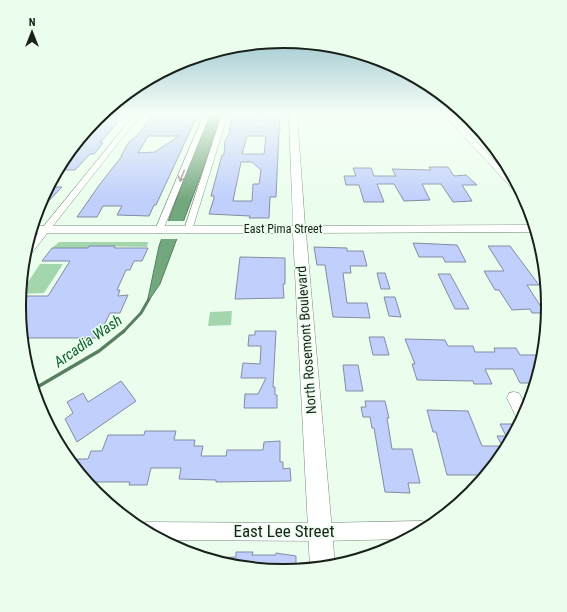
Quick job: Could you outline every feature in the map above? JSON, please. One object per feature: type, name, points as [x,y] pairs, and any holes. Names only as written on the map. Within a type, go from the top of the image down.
[{"type":"street","points":[[34,245],[115,143]]},
{"type":"street","points":[[162,230],[196,143]]},
{"type":"street","points":[[187,230],[216,143]]},
{"type":"street","name":"North Rosemont Boulevard","points":[[294,143],[322,560]]},
{"type":"street","points":[[474,143],[508,178]]},
{"type":"street","name":"East Pima Street","points":[[38,230],[529,229]]},
{"type":"street","points":[[514,398],[519,409]]},
{"type":"street","name":"East Lee Street","points":[[159,531],[320,532],[410,530]]},
{"type":"shaded area","name":"Arcadia Wash","points":[[199,143],[212,143],[160,284],[147,303],[159,246]]},
{"type":"shaded area","points":[[59,242],[148,242],[147,247],[90,246],[88,248],[52,248]]},
{"type":"shaded area","points":[[40,264],[63,264],[44,293],[27,294],[27,283]]},
{"type":"shaded area","points":[[232,311],[231,325],[208,326],[210,312]]},
{"type":"pier","points":[[166,221],[186,221],[179,239],[160,239]]},
{"type":"building","points":[[84,143],[103,143],[94,154],[90,154],[75,170],[64,170]]},
{"type":"building","points":[[129,143],[144,143],[138,153],[155,152],[169,143],[185,143],[156,205],[154,205],[149,216],[117,215],[122,206],[103,206],[97,217],[77,217],[122,156]]},
{"type":"building","points":[[225,143],[245,143],[242,154],[264,154],[265,143],[279,143],[276,197],[270,197],[269,218],[249,218],[250,216],[209,214],[214,198],[214,196],[211,196],[222,155],[224,155]],"holes":[[[241,162],[252,162],[261,170],[259,184],[253,184],[252,201],[233,201]]]},
{"type":"building","points":[[429,167],[448,167],[454,176],[466,175],[477,185],[462,185],[472,201],[453,202],[441,184],[422,184],[430,200],[404,201],[394,184],[377,184],[384,202],[364,202],[359,185],[346,185],[344,176],[356,176],[353,168],[371,168],[374,176],[396,176],[392,169],[431,170]]},
{"type":"building","points":[[55,187],[62,187],[49,201]]},
{"type":"building","points":[[413,243],[457,245],[466,262],[445,262],[443,257],[419,257]]},
{"type":"building","points":[[89,246],[115,246],[114,248],[148,248],[142,261],[134,261],[130,270],[126,270],[117,290],[120,290],[118,296],[128,295],[120,313],[110,313],[98,338],[28,338],[27,296],[48,296],[70,261],[42,261],[52,248],[88,248]]},
{"type":"building","points":[[488,246],[510,246],[539,285],[527,285],[541,307],[541,313],[532,313],[530,309],[512,310],[499,290],[495,290],[484,271],[504,271]]},
{"type":"building","points":[[314,247],[347,248],[347,251],[363,251],[367,266],[350,266],[351,273],[343,273],[347,303],[367,303],[370,318],[333,317],[325,265],[317,265]]},
{"type":"building","points":[[240,257],[285,258],[285,284],[283,284],[284,298],[235,299]]},
{"type":"building","points":[[377,273],[385,273],[390,289],[381,289]]},
{"type":"building","points":[[438,274],[450,274],[469,309],[455,309]]},
{"type":"building","points":[[384,297],[395,297],[401,317],[389,316]]},
{"type":"building","points":[[255,331],[276,331],[273,387],[275,387],[275,395],[277,395],[277,408],[244,408],[245,394],[258,394],[266,378],[241,378],[243,363],[260,364],[261,346],[248,346],[249,335],[255,335]]},
{"type":"building","points":[[369,337],[384,337],[389,355],[373,355]]},
{"type":"building","points":[[405,339],[445,340],[448,346],[473,346],[475,352],[495,352],[494,348],[516,348],[520,355],[536,355],[529,383],[520,383],[513,369],[485,369],[492,384],[474,384],[473,381],[417,380],[412,364],[415,364]]},
{"type":"building","points":[[343,365],[358,365],[363,391],[346,391]]},
{"type":"building","points":[[121,381],[136,401],[77,442],[65,419],[73,413],[67,402],[83,393],[88,402]]},
{"type":"building","points":[[365,401],[385,401],[389,418],[387,418],[392,449],[412,449],[420,483],[408,483],[410,493],[385,492],[374,428],[372,428],[370,417],[363,417],[361,407],[366,407]]},
{"type":"building","points":[[427,410],[468,411],[482,446],[500,446],[478,475],[447,475],[436,432],[433,432]]},
{"type":"building","points":[[500,424],[512,424],[507,435],[501,444],[497,436],[506,436]]},
{"type":"building","points":[[145,431],[176,431],[174,440],[195,440],[194,446],[203,446],[201,456],[226,456],[227,450],[263,450],[264,442],[280,441],[280,462],[283,462],[283,469],[290,468],[291,481],[216,482],[216,480],[179,479],[181,468],[151,468],[147,485],[129,485],[130,482],[96,482],[76,459],[88,459],[91,451],[102,451],[108,435],[144,435]]},
{"type":"building","points":[[236,552],[253,552],[252,555],[276,555],[276,553],[296,556],[296,563],[267,563],[227,557],[236,557]]},
{"type":"waterway","name":"Arcadia Wash","points":[[124,331],[141,313],[149,299]]},
{"type":"waterway","name":"Arcadia Wash","points":[[39,386],[99,351],[124,331]]}]
